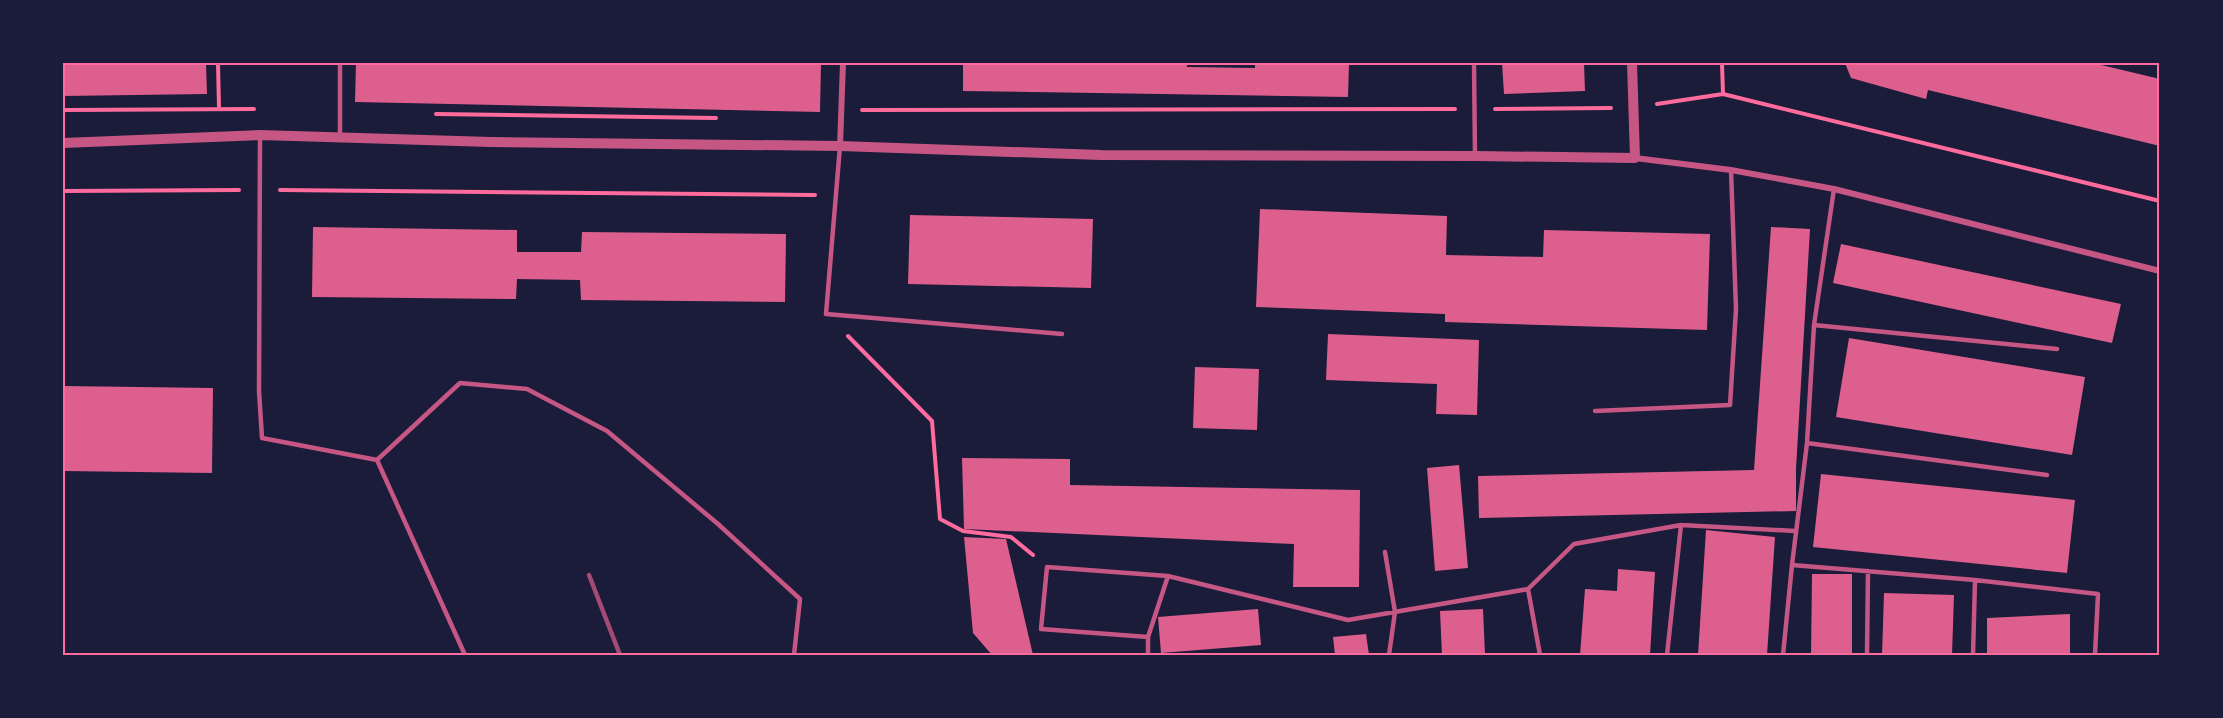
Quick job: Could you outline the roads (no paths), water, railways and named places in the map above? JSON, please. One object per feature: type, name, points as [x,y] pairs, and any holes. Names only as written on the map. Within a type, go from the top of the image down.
[{"type":"street","points":[[840,146],[843,63]]},
{"type":"street","points":[[1632,63],[1635,158]]},
{"type":"street","points":[[63,143],[260,135],[491,142],[840,146],[1101,155],[1635,158],[1731,170],[1834,189],[2160,271]]},
{"type":"lane","points":[[340,63],[340,136]]},
{"type":"lane","points":[[1474,63],[1475,156]]},
{"type":"lane","points":[[260,135],[259,391],[262,438],[377,460]]},
{"type":"lane","points":[[840,146],[826,314],[1062,334]]},
{"type":"lane","points":[[1595,411],[1730,405],[1736,309],[1731,170]]},
{"type":"lane","points":[[1783,655],[1795,531],[1807,443],[1814,325],[1834,189]]},
{"type":"lane","points":[[1814,325],[2057,350]]},
{"type":"lane","points":[[377,460],[460,383],[527,389],[607,431],[718,524],[800,598],[794,655]]},
{"type":"lane","points":[[1807,443],[2047,474]]},
{"type":"lane","points":[[377,460],[465,655]]},
{"type":"lane","points":[[1148,637],[1041,629],[1047,567],[1168,576],[1348,620],[1528,588],[1574,544],[1681,525],[1795,531]]},
{"type":"lane","points":[[1668,655],[1681,525]]},
{"type":"lane","points":[[1385,552],[1395,612],[1389,655]]},
{"type":"lane","points":[[1792,565],[1975,580],[2098,594],[2095,655]]},
{"type":"lane","points":[[1867,655],[1868,571]]},
{"type":"lane","points":[[1148,655],[1148,637],[1168,576]]},
{"type":"lane","points":[[1973,655],[1975,580]]},
{"type":"lane","points":[[1528,588],[1540,655]]},
{"type":"railway","points":[[589,575],[620,655]]}]
